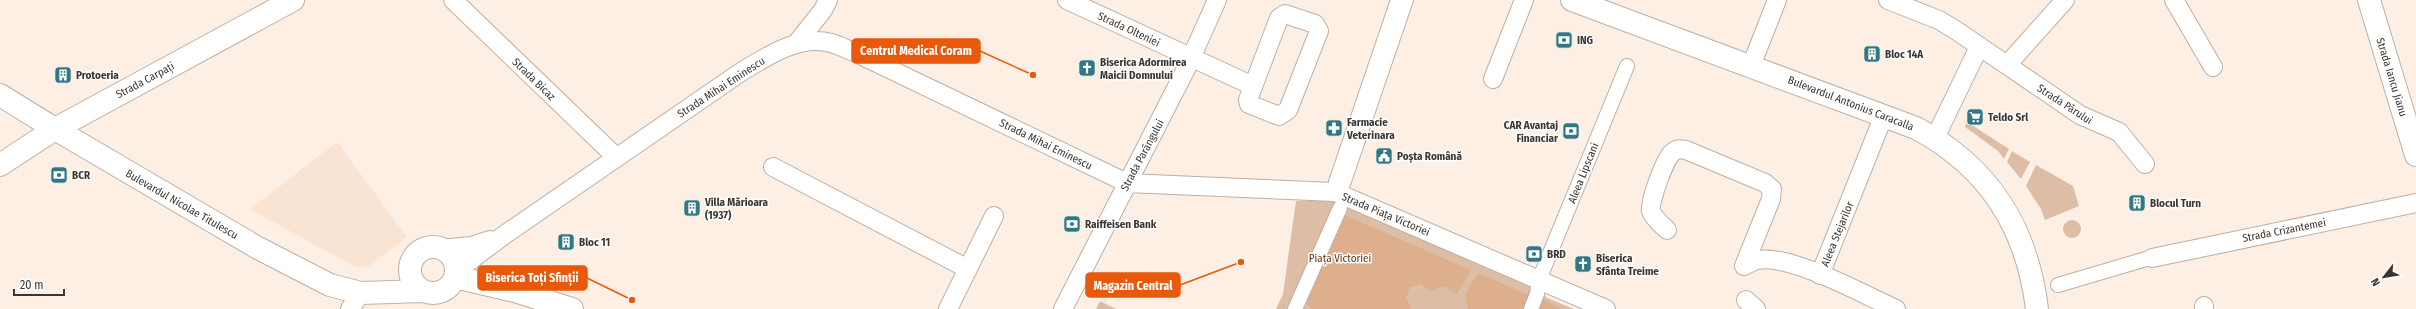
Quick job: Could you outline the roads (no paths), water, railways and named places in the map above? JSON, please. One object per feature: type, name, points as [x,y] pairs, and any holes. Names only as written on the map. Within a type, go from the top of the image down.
[{"type":"main road","name":"Strada Carpați","points":[[0,165],[55,129],[293,0]]},
{"type":"main road","name":"Bulevardul Antonius Caracalla","points":[[1572,0],[1884,115],[1916,128],[1955,151],[1971,166],[2006,211],[2019,238],[2028,265],[2037,309]]},
{"type":"main road","name":"Strada Iancu Jianu","points":[[2369,0],[2416,155]]},
{"type":"main road","name":"Bulevardul Nicolae Titulescu","points":[[0,96],[258,248],[330,285],[361,298],[423,291]]},
{"type":"main road","points":[[361,298],[387,284],[410,265],[418,252],[426,248],[441,248],[453,259],[455,274],[446,289],[431,293],[423,291],[412,281],[410,265]]},
{"type":"main road","points":[[455,274],[572,309]]},
{"type":"street","name":"Strada Bicaz","points":[[452,0],[616,157]]},
{"type":"street","points":[[796,44],[823,10],[828,0]]},
{"type":"street","name":"Strada Olteniei","points":[[1067,0],[1103,8],[1192,58],[1253,86]]},
{"type":"street","name":"Strada Parângului","points":[[1063,309],[1192,58],[1217,0]]},
{"type":"street","points":[[1398,0],[1336,182],[1343,184],[1406,0]]},
{"type":"street","points":[[1493,79],[1524,0]]},
{"type":"street","points":[[1751,66],[1777,0]]},
{"type":"street","name":"Strada Părului","points":[[1888,0],[1939,20],[2080,116],[2119,132],[2145,164]]},
{"type":"street","points":[[2007,65],[2065,0]]},
{"type":"street","points":[[2174,0],[2213,67]]},
{"type":"street","points":[[1285,14],[1318,27],[1319,31],[1288,110],[1284,114],[1279,116],[1249,104],[1253,86],[1281,15],[1285,14]]},
{"type":"street","name":"Strada Mihai Eminescu","points":[[455,274],[508,232],[741,72],[773,54],[796,44],[815,41],[830,42],[854,52],[1127,183]]},
{"type":"street","points":[[1935,138],[1979,47]]},
{"type":"street","name":"Aleea Lipscani","points":[[1531,309],[1537,294],[1539,280],[1626,66]]},
{"type":"street","name":"Aleea Stejarilor","points":[[1884,115],[1820,276],[1896,309]]},
{"type":"street","points":[[1667,230],[1655,218],[1651,210],[1651,200],[1670,154],[1677,149],[1686,150],[1765,183],[1772,189],[1771,199],[1744,266],[1757,260],[1769,260],[1801,267],[1820,276]]},
{"type":"street","points":[[773,167],[968,269]]},
{"type":"street","name":"Strada Piața Victoriei","points":[[1127,183],[1335,192],[1606,309]]},
{"type":"street","name":"Strada Crizantemei","points":[[2147,259],[2416,204]]},
{"type":"street","points":[[1299,307],[1340,208]]},
{"type":"street","points":[[948,309],[994,216]]},
{"type":"street","name":"Strada Mihai Eminescu","points":[[441,248],[471,246],[508,232]]},
{"type":"street","points":[[2058,285],[2147,259]]},
{"type":"place","name":"ING","points":[[1564,40]]},
{"type":"place","name":"Bloc 14A","points":[[1872,54]]},
{"type":"place","name":"Biserica Adormirea Maicii Domnului","points":[[1087,68]]},
{"type":"place","name":"Protoeria","points":[[63,75]]},
{"type":"place","name":"Centrul Medical Coram","points":[[1033,75]]},
{"type":"place","name":"Teldo Srl","points":[[1975,117]]},
{"type":"place","name":"Farmacie Veterinara","points":[[1334,128]]},
{"type":"place","name":"CAR Avantaj Financiar","points":[[1571,131]]},
{"type":"place","name":"Poșta Română","points":[[1384,156]]},
{"type":"place","name":"BCR","points":[[59,175]]},
{"type":"place","name":"Blocul Turn","points":[[2137,203]]},
{"type":"place","name":"Villa Mărioara (1937)","points":[[692,208]]},
{"type":"place","name":"Raiffeisen Bank","points":[[1072,224]]},
{"type":"place","name":"Bloc 11","points":[[566,242]]},
{"type":"place","name":"BRD","points":[[1534,254]]},
{"type":"place","name":"Magazin Central","points":[[1241,262]]},
{"type":"place","name":"Biserica Sfânta Treime","points":[[1583,264]]},
{"type":"place","name":"Biserica Toți Sfinții","points":[[632,300]]},
{"type":"park label","name":"Piața Victoriei","points":[[1340,258]]}]
